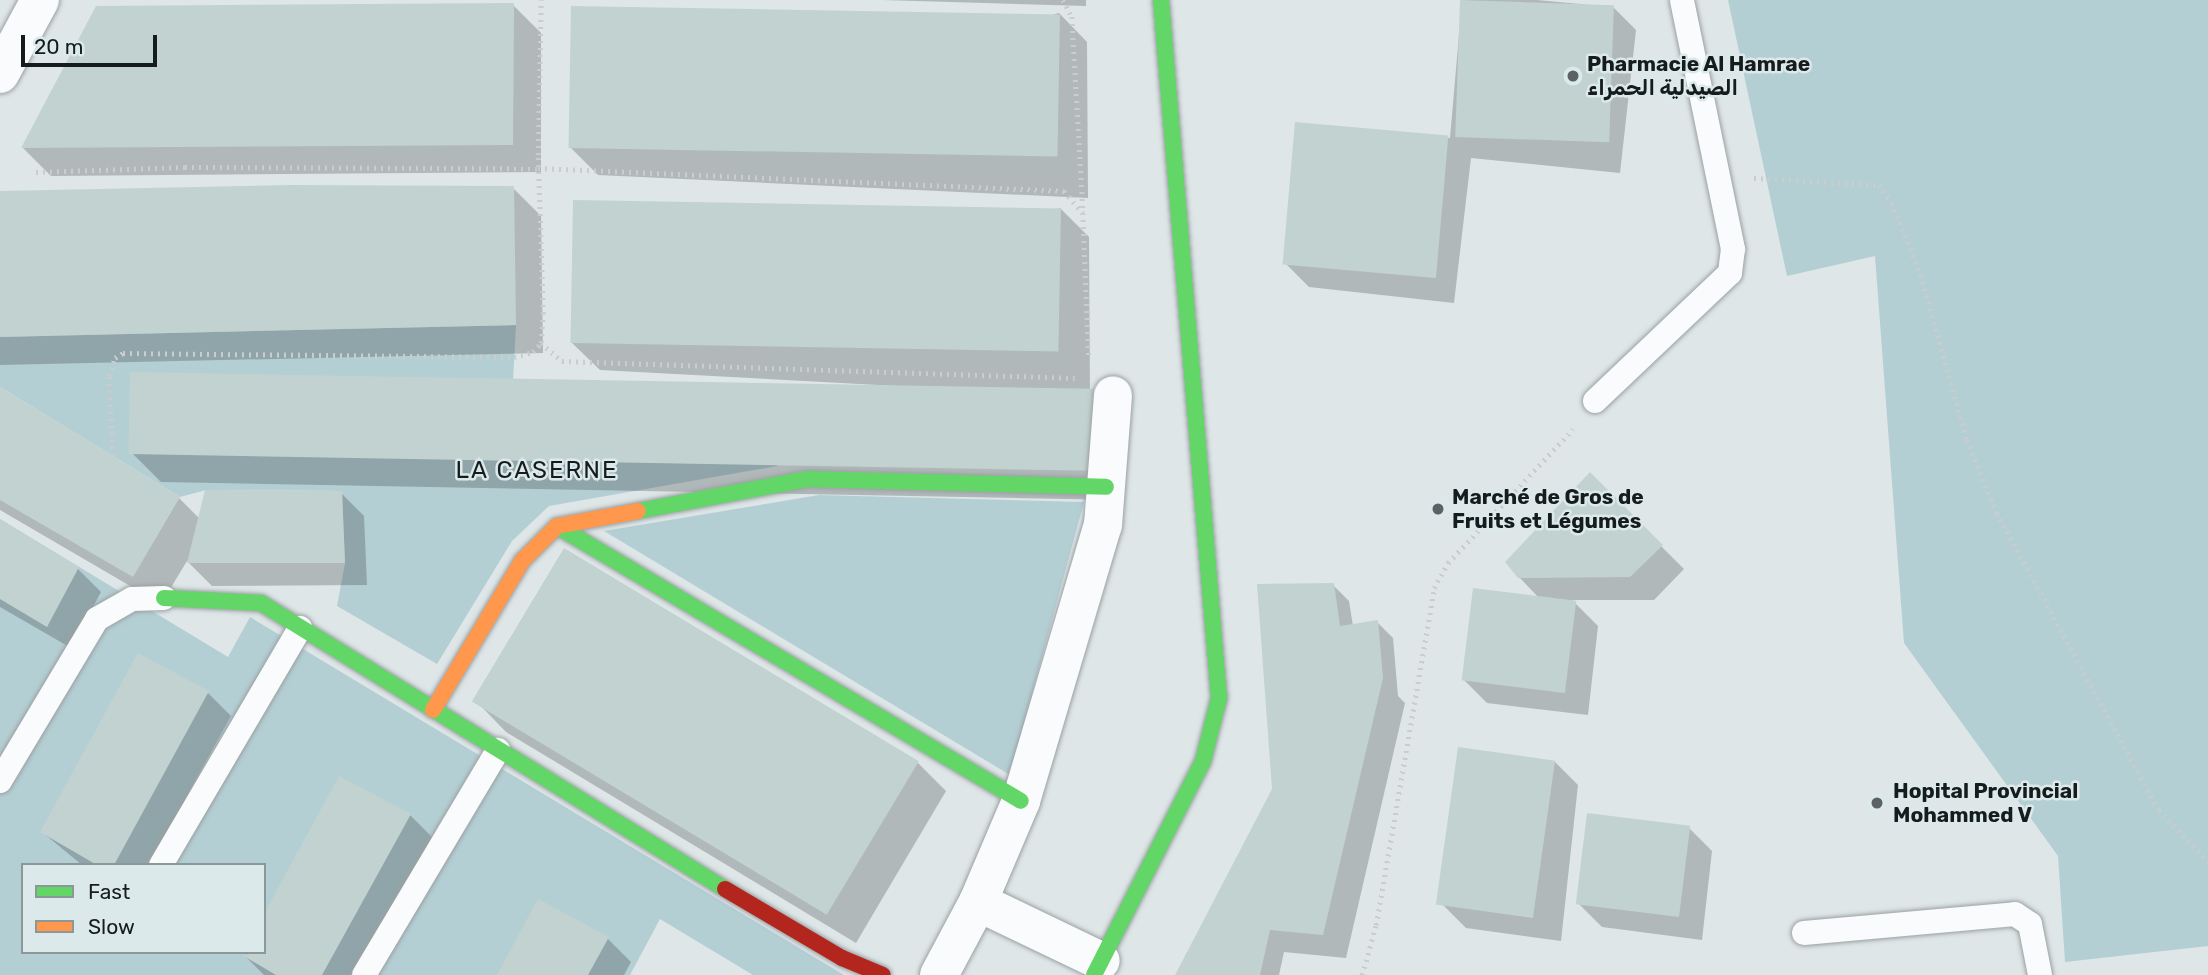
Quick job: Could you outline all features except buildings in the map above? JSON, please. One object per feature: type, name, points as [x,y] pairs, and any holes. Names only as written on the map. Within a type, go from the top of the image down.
[{"type":"street","points":[[0,74],[40,0]]},
{"type":"street","points":[[978,902],[1097,968],[1203,761],[1219,698],[1161,0]]},
{"type":"street","points":[[939,975],[978,902],[1021,801],[1103,525],[1106,487],[1102,387]]},
{"type":"street","points":[[433,710],[522,561],[557,526],[807,479],[1106,487]]},
{"type":"street","points":[[557,526],[1021,801]]},
{"type":"street","points":[[164,597],[261,603],[842,958],[883,975]]},
{"type":"lane","points":[[1595,401],[1730,273],[1733,249],[1682,0]]},
{"type":"lane","points":[[0,781],[97,618],[132,599],[164,597]]},
{"type":"lane","points":[[162,863],[300,628]]},
{"type":"lane","points":[[364,975],[498,750]]},
{"type":"lane","points":[[1804,933],[2015,914],[2030,924],[2040,975]]},
{"type":"path","points":[[113,456],[109,376],[115,358],[123,353],[514,357],[533,352],[541,343],[538,168],[541,0]]},
{"type":"path","points":[[1063,0],[1072,17]]},
{"type":"path","points":[[1071,0],[1090,365]]},
{"type":"path","points":[[36,172],[185,167],[538,168],[1064,191],[1083,213]]},
{"type":"path","points":[[1718,177],[1854,181],[1879,185],[1892,203],[1921,275],[1967,440],[1997,513],[2159,810],[2208,861]]},
{"type":"path","points":[[541,343],[562,361],[1102,387]]},
{"type":"path","points":[[1362,975],[1376,925],[1434,588],[1448,562],[1561,444],[1595,401]]},
{"type":"shaded area","points":[[1728,0],[2208,0],[2208,946],[2065,962],[2058,856],[1904,643],[1875,256],[1787,276]]},
{"type":"shaded area","points":[[516,325],[513,381],[771,386],[777,466],[549,506],[512,541],[437,664],[337,606],[345,563],[342,491],[206,490],[180,497],[0,387],[0,337]]},
{"type":"shaded area","points":[[819,495],[1084,502],[1010,775],[604,531]]},
{"type":"shaded area","points":[[0,519],[228,657],[250,617],[844,975],[753,975],[660,919],[630,975],[0,975]]},
{"type":"traffic: fast","points":[[1094,975],[1203,761],[1219,698],[1161,0]]},
{"type":"traffic: fast","points":[[638,511],[807,479],[1106,487]]},
{"type":"traffic: fast","points":[[557,526],[1021,801]]},
{"type":"traffic: fast","points":[[164,598],[261,603],[725,889]]},
{"type":"traffic: slow","points":[[433,710],[522,561],[557,526],[638,511]]},
{"type":"traffic: jam","points":[[725,889],[842,958],[883,975]]},
{"type":"place","name":"Pharmacie Al Hamrae الصيدلية الحمراء","points":[[1573,76]]},
{"type":"place","name":"Marché de Gros de Fruits et Légumes","points":[[1438,509]]},
{"type":"place","name":"Hopital Provincial Mohammed V","points":[[1877,803]]},
{"type":"district","name":"LA CASERNE","points":[[537,471]]}]
